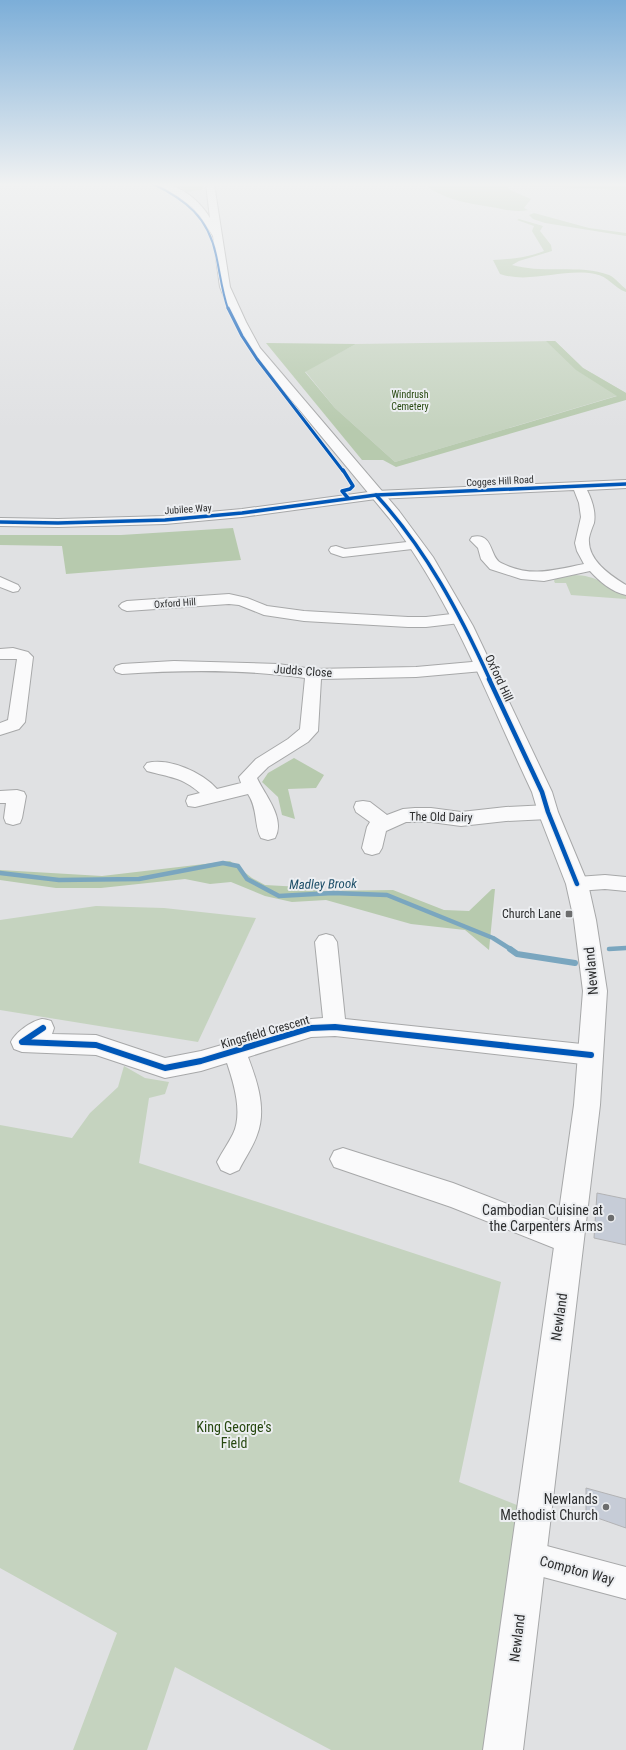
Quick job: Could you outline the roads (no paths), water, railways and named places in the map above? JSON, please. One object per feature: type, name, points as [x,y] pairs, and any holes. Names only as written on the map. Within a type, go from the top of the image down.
[{"type":"main road","name":"Oxford Hill","points":[[222,266],[225,287],[232,307],[255,349],[390,510],[437,574],[460,618],[542,792],[548,812],[577,884]]},
{"type":"main road","name":"Newland","points":[[503,1750],[587,1105],[595,991],[585,920],[577,884]]},
{"type":"street","name":"Cogges Hill Road","points":[[376,495],[626,484]]},
{"type":"street","points":[[579,486],[587,512],[587,521],[581,542],[587,558],[603,576],[626,591]]},
{"type":"street","name":"Jubilee Way","points":[[0,522],[58,523],[179,519],[242,513],[376,495]]},
{"type":"street","points":[[500,547],[481,544],[488,559],[495,566],[526,576],[544,577],[593,566]]},
{"type":"street","points":[[336,550],[343,553],[416,545]]},
{"type":"street","name":"Oxford Hill","points":[[128,606],[229,599],[264,610],[304,616],[408,622],[426,622],[460,618]]},
{"type":"street","points":[[0,654],[17,653],[22,654],[25,657],[16,722],[13,725],[0,729]]},
{"type":"street","name":"Judds Close","points":[[122,669],[174,666],[278,669],[313,674],[416,672],[483,666]]},
{"type":"street","points":[[268,833],[265,809],[259,795],[251,787],[248,777],[255,767],[273,754],[301,740],[309,731],[313,674]]},
{"type":"street","points":[[153,767],[184,772],[202,783],[214,796]]},
{"type":"street","points":[[195,801],[251,787]]},
{"type":"street","points":[[12,793],[14,818]]},
{"type":"street","points":[[363,807],[384,823],[377,827],[372,848]]},
{"type":"street","name":"The Old Dairy","points":[[384,823],[403,816],[415,815],[431,815],[461,819],[506,814],[548,812]]},
{"type":"street","points":[[577,884],[605,882],[626,884]]},
{"type":"street","points":[[326,942],[335,1028]]},
{"type":"street","name":"Kingsfield Crescent","points":[[43,1028],[22,1042],[96,1045],[165,1068],[201,1061],[311,1028],[335,1028],[591,1055]]},
{"type":"street","name":"Kingsfield Crescent","points":[[230,1162],[246,1132],[248,1112],[248,1094],[244,1075],[234,1051]]},
{"type":"street","points":[[343,1159],[453,1195],[569,1241]]},
{"type":"street","name":"Compton Way","points":[[528,1557],[626,1583]]},
{"type":"waterway","name":"Madley Brook","points":[[0,873],[59,880],[139,879],[223,863],[238,866],[247,879],[279,896],[333,893],[387,895],[493,938],[512,950]]},
{"type":"waterway","name":"Madley Brook","points":[[609,949],[626,948]]},
{"type":"waterway","name":"Madley Brook","points":[[510,949],[517,954],[575,963]]},
{"type":"place","name":"Church Lane","points":[[569,914]]},
{"type":"place","name":"Cambodian Cuisine at the Carpenters Arms","points":[[611,1218]]},
{"type":"place","name":"Newlands Methodist Church","points":[[606,1507]]},
{"type":"park label","name":"Windrush Cemetery","points":[[410,400]]},
{"type":"park label","name":"King George's Field","points":[[234,1436]]}]
